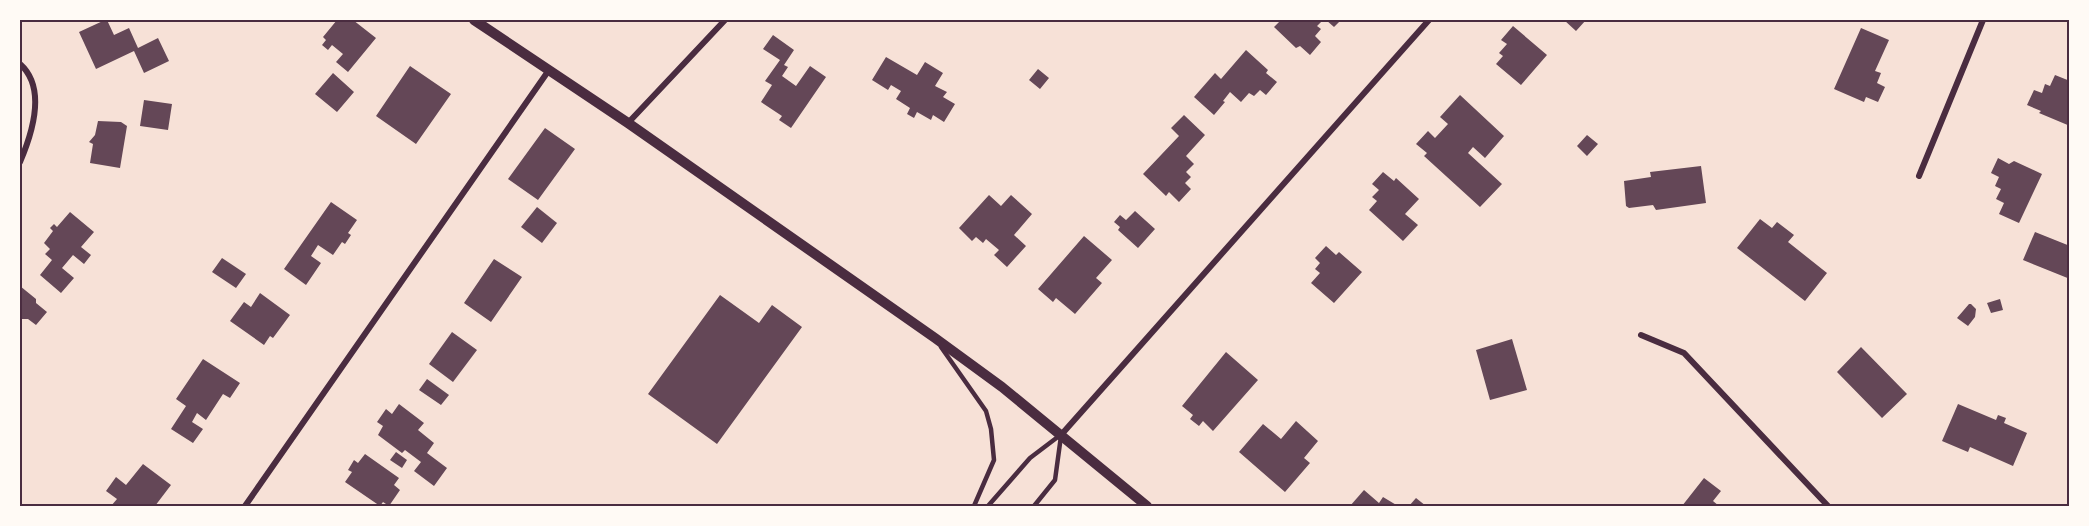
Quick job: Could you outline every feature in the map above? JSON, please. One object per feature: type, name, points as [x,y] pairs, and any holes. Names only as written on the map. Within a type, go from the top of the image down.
[{"type":"street","points":[[474,20],[628,123],[1002,387],[1147,507]]},
{"type":"street","points":[[628,123],[725,20]]},
{"type":"street","points":[[1061,435],[1430,20]]},
{"type":"street","points":[[1919,176],[1983,20]]},
{"type":"street","points":[[20,64],[32,82],[35,104],[30,136],[20,162]]},
{"type":"street","points":[[245,507],[549,70]]},
{"type":"street","points":[[1641,334],[1684,353],[1828,507]]},
{"type":"lane","points":[[934,338],[986,411],[991,429],[994,460],[974,507]]},
{"type":"lane","points":[[988,507],[1030,458],[1061,435]]},
{"type":"lane","points":[[1034,507],[1055,480],[1061,435]]},
{"type":"building","points":[[105,20],[114,35],[129,28],[138,48],[158,38],[169,61],[144,73],[134,51],[96,69],[79,32]]},
{"type":"building","points":[[337,20],[353,20],[376,38],[348,72],[336,62],[343,54],[332,45],[328,50],[322,45],[326,40],[323,37]]},
{"type":"building","points":[[1281,20],[1323,20],[1317,26],[1321,29],[1315,36],[1321,42],[1310,55],[1300,46],[1296,48],[1274,27]]},
{"type":"building","points":[[1326,20],[1341,20],[1334,27]]},
{"type":"building","points":[[1564,20],[1586,20],[1576,31]]},
{"type":"building","points":[[1513,26],[1547,55],[1521,85],[1496,64],[1503,56],[1499,53],[1507,44],[1501,40]]},
{"type":"building","points":[[1861,28],[1889,40],[1875,71],[1881,73],[1877,83],[1885,87],[1878,102],[1866,97],[1864,102],[1834,89]]},
{"type":"building","points":[[773,35],[794,50],[784,65],[788,67],[782,76],[796,86],[810,66],[826,77],[791,128],[779,120],[782,116],[761,102],[772,85],[765,81],[780,60],[763,49]]},
{"type":"building","points":[[1246,50],[1268,70],[1266,73],[1277,82],[1266,95],[1260,90],[1254,96],[1249,93],[1241,102],[1230,92],[1214,115],[1194,97],[1215,73],[1221,79]]},
{"type":"building","points":[[886,57],[917,75],[925,62],[943,73],[935,86],[947,92],[943,97],[955,104],[944,122],[933,115],[931,120],[917,112],[914,118],[907,114],[910,108],[896,99],[901,91],[891,85],[888,90],[872,80]]},
{"type":"building","points":[[410,66],[451,94],[416,144],[376,116]]},
{"type":"building","points":[[1038,69],[1049,78],[1040,89],[1029,80]]},
{"type":"building","points":[[333,73],[354,92],[337,112],[315,94]]},
{"type":"building","points":[[2055,75],[2070,81],[2070,126],[2039,113],[2041,111],[2027,105],[2034,90],[2042,93],[2045,84],[2050,86]]},
{"type":"building","points":[[1460,95],[1504,136],[1485,158],[1473,147],[1468,153],[1502,184],[1480,207],[1424,156],[1427,153],[1416,144],[1428,131],[1435,138],[1448,124],[1440,117]]},
{"type":"building","points":[[144,100],[172,104],[168,130],[140,126]]},
{"type":"building","points":[[1184,115],[1205,135],[1186,156],[1194,164],[1186,172],[1191,177],[1185,183],[1191,189],[1179,202],[1169,192],[1166,196],[1143,174],[1179,136],[1171,128]]},
{"type":"building","points":[[98,121],[121,122],[127,126],[120,168],[90,163],[93,144],[89,142],[95,135]]},
{"type":"building","points":[[545,128],[575,149],[538,200],[508,179]]},
{"type":"building","points":[[1587,135],[1598,144],[1587,156],[1577,146]]},
{"type":"building","points":[[1998,158],[2009,164],[2014,161],[2042,174],[2019,223],[1999,214],[2004,203],[1996,199],[2001,189],[1995,186],[1999,177],[1991,173]]},
{"type":"building","points":[[1701,166],[1706,203],[1656,210],[1653,205],[1629,208],[1626,206],[1624,181],[1651,177],[1650,172]]},
{"type":"building","points":[[1383,172],[1394,181],[1396,178],[1419,199],[1405,214],[1418,225],[1403,241],[1369,210],[1377,201],[1372,197],[1379,190],[1372,184]]},
{"type":"building","points":[[989,195],[1001,206],[1011,195],[1032,214],[1014,235],[1026,246],[1007,267],[994,255],[999,250],[986,239],[983,243],[976,237],[972,241],[959,228]]},
{"type":"building","points":[[331,202],[357,220],[348,233],[351,235],[345,244],[342,242],[333,255],[318,245],[311,256],[321,263],[306,285],[284,269]]},
{"type":"building","points":[[537,207],[557,223],[542,243],[521,227]]},
{"type":"building","points":[[1135,211],[1155,229],[1138,248],[1118,230],[1120,227],[1114,222],[1120,215],[1126,220]]},
{"type":"building","points":[[70,212],[94,232],[81,247],[91,255],[84,264],[73,255],[62,268],[74,278],[61,293],[40,275],[52,260],[45,254],[50,249],[44,243],[53,231],[50,228],[54,224],[57,227]]},
{"type":"building","points":[[1760,219],[1772,228],[1777,222],[1794,235],[1788,242],[1827,273],[1805,301],[1737,248]]},
{"type":"building","points":[[2035,232],[2070,246],[2070,279],[2023,260]]},
{"type":"building","points":[[1084,236],[1112,260],[1096,278],[1102,283],[1075,314],[1056,298],[1053,302],[1038,289]]},
{"type":"building","points":[[1326,246],[1336,255],[1339,252],[1362,272],[1334,303],[1311,283],[1320,273],[1315,269],[1320,263],[1315,258]]},
{"type":"building","points":[[222,258],[246,274],[236,288],[212,272]]},
{"type":"building","points":[[494,259],[522,277],[491,322],[464,303]]},
{"type":"building","points":[[20,286],[47,312],[36,325],[28,319],[22,319],[20,322]]},
{"type":"building","points":[[260,293],[290,315],[273,338],[270,336],[264,345],[230,321],[244,302],[251,307]]},
{"type":"building","points":[[720,295],[759,323],[772,305],[802,327],[717,444],[648,394]]},
{"type":"building","points":[[2000,299],[2003,310],[1991,313],[1987,303]]},
{"type":"building","points":[[1969,304],[1976,309],[1975,317],[1968,326],[1957,318]]},
{"type":"building","points":[[452,332],[477,350],[453,382],[429,364]]},
{"type":"building","points":[[1512,339],[1527,390],[1490,400],[1476,350]]},
{"type":"building","points":[[1861,347],[1907,394],[1882,418],[1837,372]]},
{"type":"building","points":[[1226,352],[1258,380],[1213,431],[1203,421],[1199,426],[1190,419],[1193,415],[1182,406]]},
{"type":"building","points":[[203,359],[240,383],[230,398],[223,394],[206,420],[197,413],[192,422],[203,429],[193,443],[171,429],[186,406],[176,399]]},
{"type":"building","points":[[427,379],[449,395],[441,405],[419,390]]},
{"type":"building","points":[[399,404],[424,423],[418,430],[434,443],[427,453],[447,468],[434,486],[414,471],[421,462],[405,450],[402,453],[378,435],[383,426],[377,422],[386,409],[392,414]]},
{"type":"building","points":[[1958,404],[1996,420],[1998,415],[2006,418],[2004,423],[2027,433],[2013,466],[1970,447],[1968,452],[1942,441]]},
{"type":"building","points":[[1296,421],[1318,441],[1304,458],[1310,463],[1285,492],[1239,452],[1263,424],[1281,439]]},
{"type":"building","points":[[396,452],[407,460],[402,468],[390,460]]},
{"type":"building","points":[[365,454],[399,478],[394,485],[400,490],[389,506],[383,502],[380,506],[345,482],[352,472],[348,470],[354,460],[358,463]]},
{"type":"building","points":[[143,464],[171,485],[155,506],[111,506],[117,499],[106,491],[116,477],[126,485]]},
{"type":"building","points":[[1704,478],[1721,491],[1713,501],[1719,506],[1682,506]]},
{"type":"building","points":[[1364,490],[1379,503],[1383,497],[1398,506],[1350,506]]},
{"type":"building","points":[[1416,498],[1426,506],[1409,506]]}]
